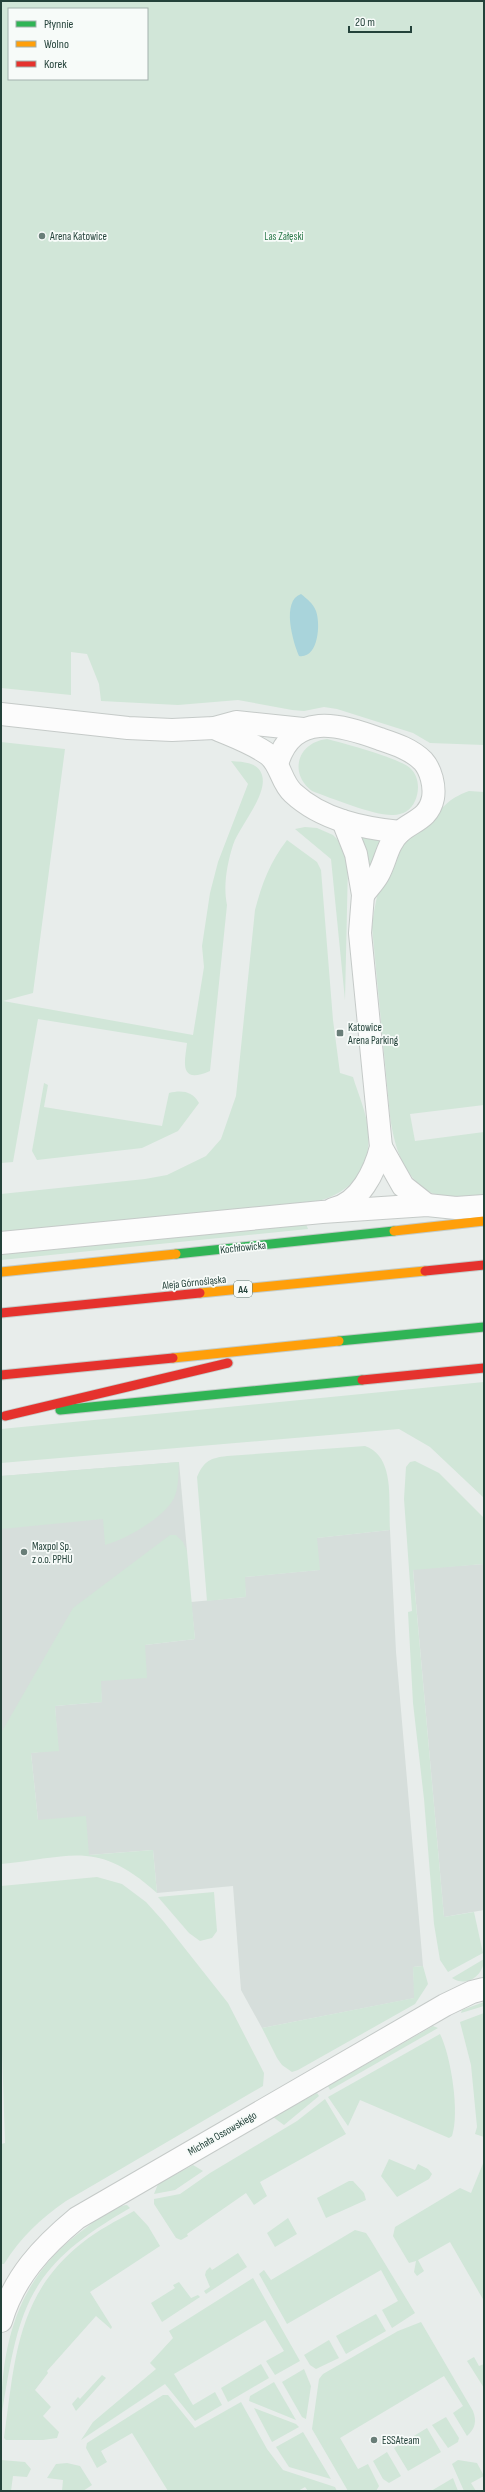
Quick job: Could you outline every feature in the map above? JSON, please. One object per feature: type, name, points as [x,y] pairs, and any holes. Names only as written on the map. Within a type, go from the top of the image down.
[{"type":"main road","name":"Kochłowicka","points":[[1,1272],[484,1221]]},
{"type":"main road","name":"Aleja Górnośląska","points":[[1,1313],[484,1265]]},
{"type":"main road","points":[[1,1375],[484,1326]]},
{"type":"main road","points":[[3,1416],[202,1370],[285,1347]]},
{"type":"main road","points":[[3,1416],[484,1368]]},
{"type":"street","points":[[1,714],[128,728],[172,730],[214,728],[236,722],[303,729]]},
{"type":"street","points":[[278,764],[282,750],[289,739],[303,729],[316,725],[361,732],[404,748],[424,762],[433,785],[432,800],[426,813],[416,823],[400,832],[389,847],[378,875],[363,895]]},
{"type":"street","points":[[214,728],[256,747],[269,755],[278,764],[286,784],[293,793],[314,808],[358,826],[400,832]]},
{"type":"street","points":[[322,1212],[346,1204],[360,1191],[377,1163],[381,1147],[360,933],[363,895],[356,854],[343,821]]},
{"type":"street","points":[[381,1147],[403,1186],[427,1205]]},
{"type":"street","points":[[1,1243],[322,1212],[427,1205],[456,1208],[484,1206]]},
{"type":"street","name":"Michała Ossowskiego","points":[[1,2322],[7,2303],[20,2278],[55,2236],[77,2218],[445,2005],[472,1992],[484,1989]]},
{"type":"shaded area","points":[[179,1462],[187,1551],[1,1763],[1,1476]]},
{"type":"shaded area","points":[[390,1530],[396,1652],[423,1966],[413,1967],[415,1998],[262,2028],[241,1990],[233,1886],[157,1893],[153,1850],[88,1855],[38,1820],[31,1753],[58,1750],[55,1706],[102,1702],[100,1681],[145,1645],[195,1639],[191,1602],[246,1597],[244,1577],[319,1570],[316,1538]]},
{"type":"shaded area","points":[[484,1564],[484,1910],[444,1917],[413,1569]]},
{"type":"green space","name":"Las Załęski","points":[[1,1],[484,1],[484,745],[430,743],[413,733],[337,709],[324,707],[304,711],[238,700],[178,705],[101,701],[99,684],[87,654],[71,652],[71,695],[1,688]]},
{"type":"green space","points":[[327,739],[383,755],[410,768],[413,771],[418,783],[417,797],[411,807],[400,814],[385,815],[353,806],[312,791],[300,776],[300,759],[303,752],[309,746],[317,741]]},
{"type":"green space","points":[[1,742],[65,749],[33,993],[3,1001],[193,1035],[204,967],[202,946],[210,893],[218,862],[248,784],[231,761],[250,764],[257,767],[262,775],[263,783],[257,801],[233,845],[227,867],[225,890],[227,905],[210,1071],[200,1075],[188,1073],[185,1063],[187,1043],[38,1019],[13,1162],[1,1163]]},
{"type":"green space","points":[[469,791],[484,792],[484,1105],[410,1114],[415,1141],[484,1132],[484,1200],[460,1201],[447,1199],[433,1194],[422,1187],[405,1167],[395,1143],[390,1116],[372,927],[380,885],[392,855],[398,846],[425,828],[441,809],[455,797]]},
{"type":"green space","points":[[305,827],[317,828],[333,835],[341,843],[348,864],[345,1000],[331,859],[295,829]]},
{"type":"green space","points":[[361,835],[382,840],[369,874],[360,840]]},
{"type":"green space","points":[[287,840],[317,862],[321,870],[333,1020],[340,1073],[353,1077],[364,1110],[368,1131],[366,1157],[356,1178],[338,1193],[314,1202],[1,1234],[1,1194],[145,1179],[167,1175],[206,1156],[221,1139],[236,1096],[255,910],[267,873]]},
{"type":"green space","points":[[44,1083],[48,1085],[44,1107],[162,1126],[169,1093],[186,1092],[193,1096],[199,1103],[178,1131],[142,1148],[37,1160],[32,1151]]},
{"type":"green space","points":[[306,1224],[308,1229],[1,1260],[1,1254]]},
{"type":"green space","points":[[484,1382],[484,1498],[430,1447],[399,1429],[1,1463],[1,1429]]},
{"type":"green space","points":[[365,1446],[375,1452],[382,1460],[386,1470],[389,1494],[390,1530],[317,1538],[320,1570],[245,1577],[246,1597],[207,1601],[197,1477],[202,1467],[208,1461],[227,1456]]},
{"type":"green space","points":[[415,1461],[439,1473],[484,1518],[484,1564],[413,1570],[444,1917],[474,1912],[483,1953],[448,1972],[440,1960],[434,1924],[424,1799],[413,1703],[408,1612],[412,1611],[404,1499],[406,1467],[410,1462]]},
{"type":"green space","points":[[179,1462],[177,1489],[169,1506],[144,1527],[114,1542],[105,1545],[103,1519],[1,1529],[1,1476]]},
{"type":"green space","points":[[170,1535],[176,1535],[183,1542],[187,1551],[195,1639],[145,1645],[147,1678],[101,1681],[102,1702],[55,1706],[59,1751],[31,1753],[38,1820],[86,1816],[89,1855],[153,1850],[157,1893],[136,1876],[117,1865],[100,1858],[66,1856],[1,1864],[1,1733],[73,1608]]},
{"type":"green space","points":[[97,1877],[122,1884],[146,1902],[164,1922],[228,2003],[264,2073],[263,2086],[66,2201],[32,2229],[17,2245],[4,2264],[1,2264],[1,2144],[5,2143],[1,2019],[1,1886]]},
{"type":"green space","points":[[214,1892],[217,1931],[212,1938],[200,1941],[189,1933],[158,1897]]},
{"type":"green space","points":[[484,1959],[478,1975],[469,1981],[463,1982],[452,1978]]},
{"type":"green space","points":[[423,1966],[428,1984],[415,2004],[298,2070],[292,2072],[282,2065],[277,2058],[262,2028],[414,1998],[413,1967]]},
{"type":"green space","points":[[484,2002],[484,2006],[461,2013],[462,2010]]},
{"type":"green space","points":[[484,2013],[484,2137],[475,2134],[477,2127],[471,2065],[460,2022]]},
{"type":"green space","points":[[433,2026],[438,2028],[330,2090],[328,2086]]},
{"type":"green space","points":[[440,2034],[448,2056],[455,2099],[452,2136],[449,2138],[360,2100],[348,2126],[328,2097]]},
{"type":"green space","points":[[317,2093],[319,2096],[284,2125],[273,2117]]},
{"type":"green space","points":[[325,2099],[346,2134],[260,2182],[267,2196],[254,2205],[246,2193],[187,2234],[188,2236],[181,2240],[176,2238],[154,2204],[154,2199],[180,2194],[210,2173],[297,2121]]},
{"type":"green space","points":[[389,2159],[415,2170],[418,2164],[428,2169],[432,2174],[429,2179],[397,2197],[381,2176]]},
{"type":"green space","points":[[484,2161],[484,2301],[450,2242],[418,2260],[424,2271],[417,2276],[414,2272],[416,2261],[409,2263],[393,2236],[395,2227],[460,2188],[471,2193]]},
{"type":"green space","points":[[193,2165],[203,2171],[175,2190],[154,2194],[158,2184]]},
{"type":"green space","points":[[349,2181],[353,2181],[364,2193],[366,2200],[326,2218],[317,2198]]},
{"type":"green space","points":[[127,2205],[130,2208],[95,2230],[68,2250],[48,2271],[33,2294],[22,2318],[14,2347],[1,2419],[5,2362],[10,2336],[18,2311],[30,2288],[45,2266],[64,2246],[106,2213]]},
{"type":"green space","points":[[134,2211],[148,2226],[160,2246],[90,2292],[112,2327],[111,2329],[96,2316],[47,2371],[48,2373],[35,2390],[51,2407],[43,2416],[59,2432],[57,2438],[43,2440],[6,2440],[4,2438],[16,2356],[22,2331],[31,2307],[44,2285],[60,2263],[88,2238]]},
{"type":"green space","points":[[288,2218],[297,2234],[275,2247],[267,2233]]},
{"type":"green space","points":[[355,2230],[366,2233],[415,2313],[392,2328],[382,2310],[398,2301],[381,2270],[287,2324],[259,2274],[264,2270],[271,2280]]},
{"type":"green space","points":[[238,2253],[247,2267],[206,2294],[204,2291],[210,2287],[205,2275],[206,2271],[210,2267],[212,2270]]},
{"type":"green space","points":[[253,2278],[300,2361],[275,2375],[266,2361],[284,2351],[265,2320],[174,2374],[193,2405],[215,2392],[222,2405],[195,2421],[165,2384],[81,2440],[93,2422],[156,2369],[150,2363],[173,2338],[169,2331]]},
{"type":"green space","points":[[179,2282],[191,2298],[198,2295],[200,2297],[162,2322],[151,2303],[175,2288],[173,2285]]},
{"type":"green space","points":[[376,2314],[386,2331],[346,2354],[336,2336]]},
{"type":"green space","points":[[421,2322],[473,2411],[475,2421],[472,2431],[467,2436],[453,2413],[463,2406],[444,2376],[340,2438],[358,2469],[368,2464],[379,2486],[376,2491],[348,2491],[312,2429],[319,2379],[323,2374],[398,2331]]},
{"type":"green space","points":[[329,2340],[339,2358],[316,2369],[310,2365],[304,2355]]},
{"type":"green space","points":[[474,2357],[479,2366],[484,2364],[484,2388],[467,2361]]},
{"type":"green space","points":[[261,2364],[269,2378],[228,2402],[221,2388]]},
{"type":"green space","points":[[304,2369],[311,2386],[306,2419],[302,2417],[282,2382]]},
{"type":"green space","points":[[102,2375],[106,2378],[76,2411],[72,2404],[78,2397],[80,2399]]},
{"type":"green space","points":[[274,2382],[296,2420],[249,2401],[250,2396]]},
{"type":"green space","points":[[163,2395],[168,2395],[195,2428],[241,2402],[267,2449],[283,2470],[335,2487],[337,2491],[308,2491],[305,2487],[298,2491],[168,2491],[132,2433],[101,2451],[107,2462],[97,2468],[86,2448],[87,2443]]},
{"type":"green space","points":[[254,2408],[296,2424],[299,2427],[272,2442]]},
{"type":"green space","points":[[446,2417],[459,2438],[458,2442],[448,2448],[432,2425]]},
{"type":"green space","points":[[427,2428],[441,2452],[408,2471],[394,2448]]},
{"type":"green space","points":[[303,2432],[331,2479],[289,2467],[276,2447]]},
{"type":"green space","points":[[387,2452],[401,2476],[389,2483],[383,2479],[373,2461]]},
{"type":"green space","points":[[1,2460],[25,2462],[31,2469],[27,2477],[13,2476],[11,2491],[1,2491]]},
{"type":"green space","points":[[458,2460],[477,2463],[484,2476],[471,2483],[476,2491],[464,2491],[452,2464]]},
{"type":"green space","points":[[67,2463],[80,2466],[92,2485],[83,2491],[62,2491],[63,2480],[47,2478],[56,2464]]},
{"type":"green space","points":[[453,2478],[458,2491],[431,2491]]},
{"type":"water","points":[[301,594],[310,601],[315,608],[318,624],[318,632],[314,647],[305,656],[299,656],[290,622],[291,605],[295,598]]},
{"type":"traffic: fast","points":[[176,1254],[394,1231]]},
{"type":"traffic: fast","points":[[339,1341],[484,1327]]},
{"type":"traffic: fast","points":[[60,1410],[362,1380]]},
{"type":"traffic: slow","points":[[394,1231],[484,1221]]},
{"type":"traffic: slow","points":[[1,1272],[176,1254]]},
{"type":"traffic: slow","points":[[200,1293],[425,1271]]},
{"type":"traffic: slow","points":[[173,1358],[339,1341]]},
{"type":"traffic: jam","points":[[425,1271],[484,1265]]},
{"type":"traffic: jam","points":[[1,1313],[200,1293]]},
{"type":"traffic: jam","points":[[1,1375],[173,1358]]},
{"type":"traffic: jam","points":[[5,1416],[228,1363]]},
{"type":"traffic: jam","points":[[362,1380],[484,1368]]},
{"type":"place","name":"Arena Katowice","points":[[42,236]]},
{"type":"place","name":"Katowice Arena Parking","points":[[340,1033]]},
{"type":"place","name":"Maxpol Sp. z o.o. PPHU","points":[[24,1552]]},
{"type":"place","name":"ESSAteam","points":[[374,2440]]}]
